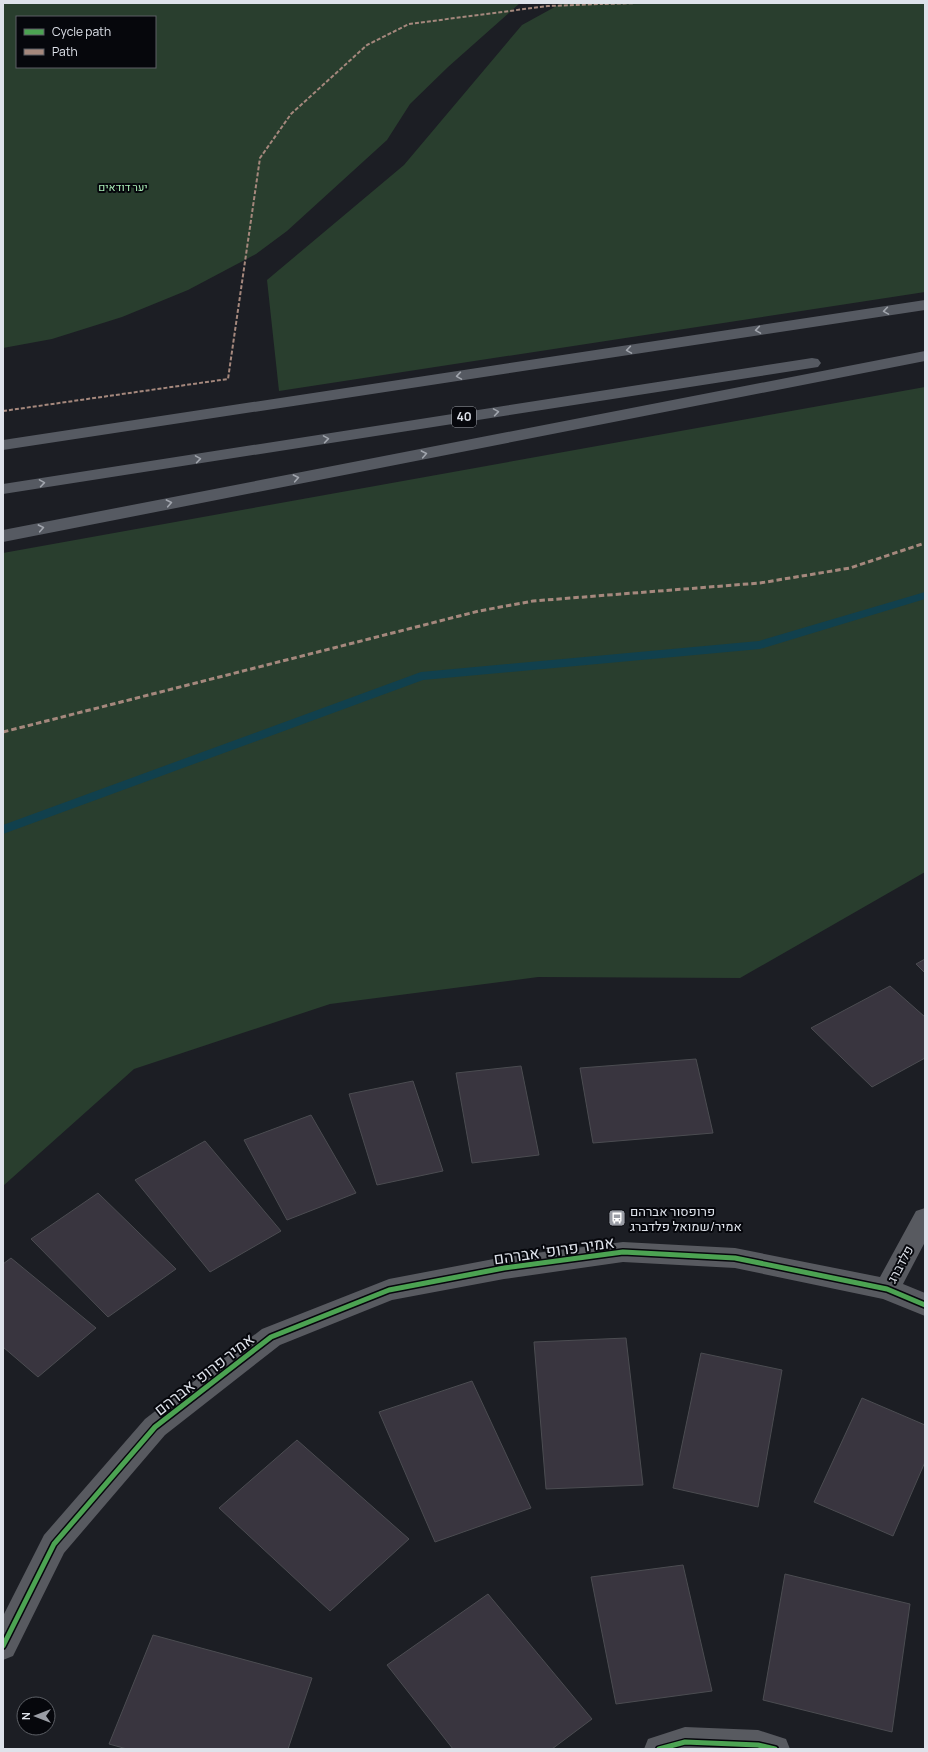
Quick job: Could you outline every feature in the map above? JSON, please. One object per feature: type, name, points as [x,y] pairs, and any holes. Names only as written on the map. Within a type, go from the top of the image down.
[{"type":"highway","points":[[3,444],[925,305]]},
{"type":"highway","name":"40","points":[[3,489],[925,346]]},
{"type":"highway","points":[[3,536],[925,356]]},
{"type":"street","name":"פלדברג","points":[[887,1289],[925,1218]]},
{"type":"street","name":"אמיר פרופ' אברהם","points":[[3,1646],[54,1544],[155,1426],[271,1337],[389,1290],[504,1268],[623,1252],[735,1258],[887,1289],[925,1305]]},
{"type":"street","points":[[659,1749],[685,1742],[758,1745],[775,1749]]},
{"type":"green space","name":"יער דודאים","points":[[3,3],[520,3],[448,67],[410,104],[387,140],[287,231],[256,254],[188,290],[122,317],[52,339],[3,348]]},
{"type":"green space","points":[[562,3],[925,3],[925,292],[279,391],[267,280],[404,165],[522,25]]},
{"type":"green space","points":[[925,387],[925,872],[740,978],[538,977],[330,1004],[134,1069],[3,1186],[3,553]]},
{"type":"building","points":[[925,959],[925,973],[916,964]]},
{"type":"building","points":[[890,986],[925,1017],[925,1058],[872,1087],[811,1028]]},
{"type":"building","points":[[696,1059],[713,1133],[593,1143],[580,1068]]},
{"type":"building","points":[[521,1066],[539,1155],[472,1163],[456,1073]]},
{"type":"building","points":[[413,1081],[443,1171],[377,1185],[349,1094]]},
{"type":"building","points":[[311,1115],[356,1193],[287,1220],[244,1140]]},
{"type":"building","points":[[205,1141],[281,1231],[210,1272],[135,1180]]},
{"type":"building","points":[[98,1193],[176,1269],[108,1317],[31,1239]]},
{"type":"building","points":[[11,1258],[96,1328],[38,1377],[3,1347],[3,1264]]},
{"type":"building","points":[[626,1338],[643,1485],[546,1489],[534,1342]]},
{"type":"building","points":[[701,1353],[782,1370],[758,1507],[673,1488]]},
{"type":"building","points":[[472,1381],[531,1508],[435,1542],[379,1412]]},
{"type":"building","points":[[862,1398],[925,1425],[925,1462],[893,1536],[814,1502]]},
{"type":"building","points":[[297,1440],[409,1539],[330,1611],[219,1508]]},
{"type":"building","points":[[683,1565],[712,1691],[616,1704],[591,1577]]},
{"type":"building","points":[[785,1574],[910,1604],[892,1732],[763,1700]]},
{"type":"building","points":[[488,1594],[592,1719],[552,1749],[453,1749],[387,1665]]},
{"type":"building","points":[[153,1635],[312,1678],[288,1749],[127,1749],[109,1744]]},
{"type":"waterway","points":[[3,830],[421,676],[760,645],[925,595]]},
{"type":"marked path","points":[[603,3],[601,4],[638,3]]},
{"type":"marked path","points":[[3,411],[228,379],[260,158],[291,114],[367,45],[409,24],[548,6],[601,4]]},
{"type":"marked path","points":[[3,732],[479,611],[533,601],[760,583],[850,568],[925,543]]},
{"type":"cycle path","points":[[3,1646],[54,1544],[155,1427],[271,1337],[389,1290],[504,1268],[623,1252],[735,1258],[887,1289],[925,1305]]},
{"type":"cycle path","points":[[659,1749],[685,1742],[758,1745],[775,1749]]},
{"type":"place","name":"פרופסור אברהם אמיר/שמואל פלדברג","points":[[617,1218]]}]
